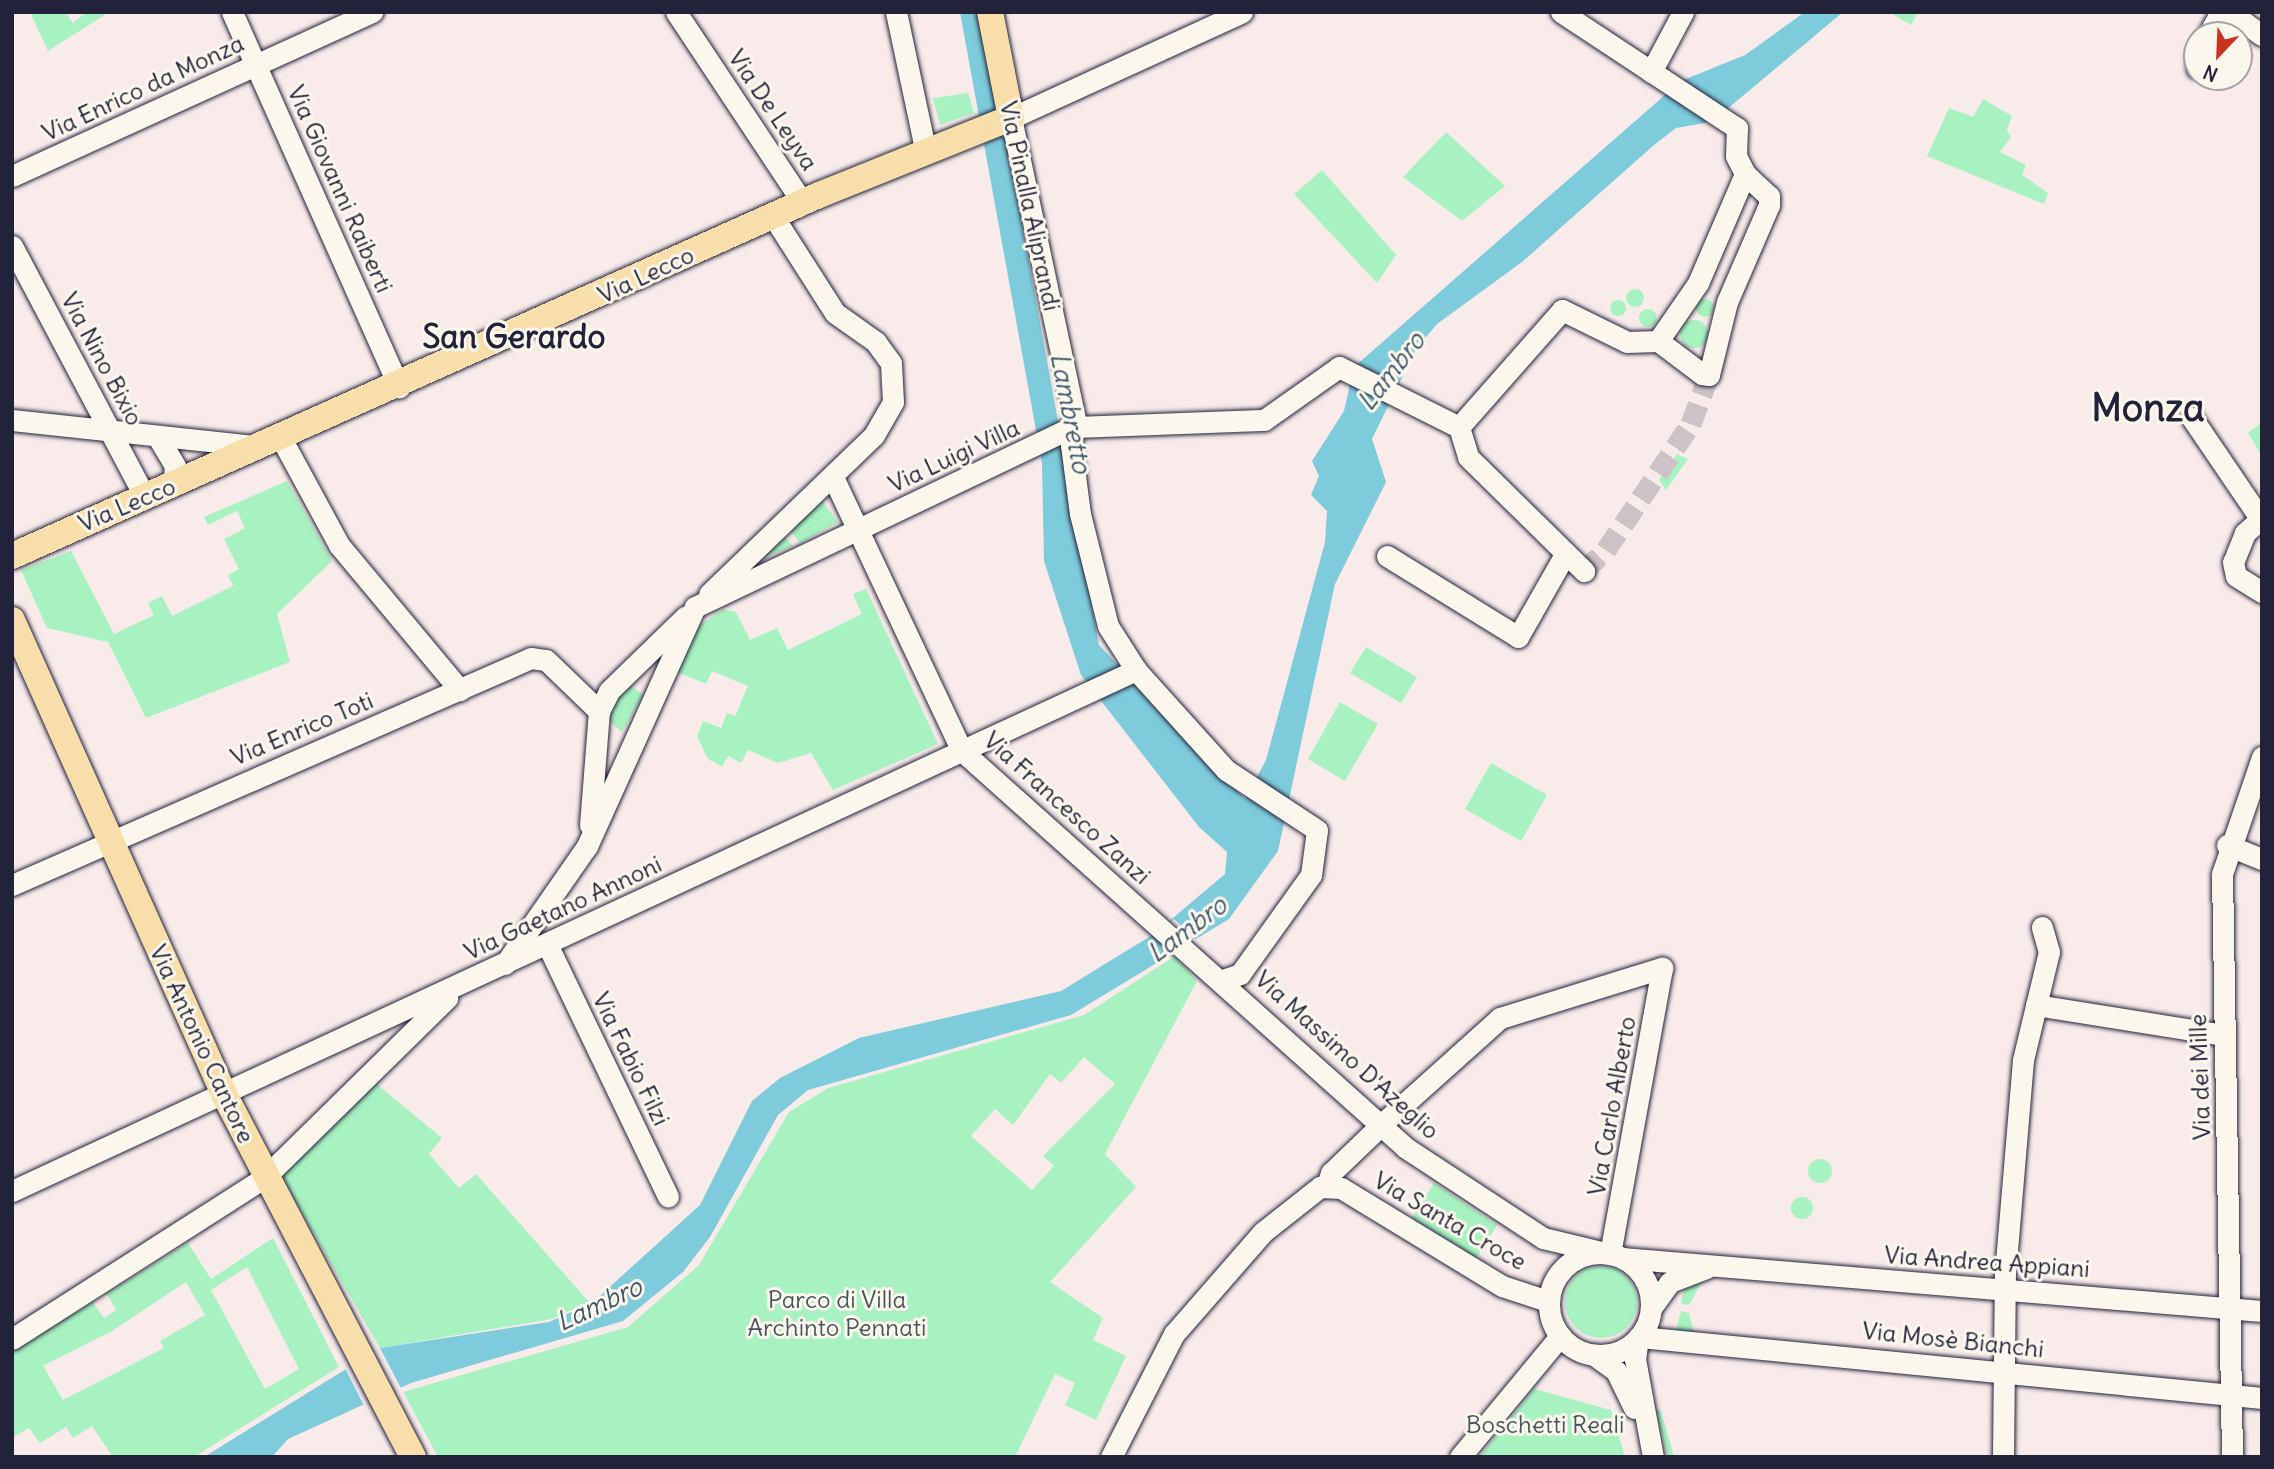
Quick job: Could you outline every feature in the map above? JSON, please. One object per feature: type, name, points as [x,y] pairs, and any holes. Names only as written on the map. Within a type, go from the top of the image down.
[{"type":"main road","name":"Via Pinalla Aliprandi","points":[[990,12],[1008,119]]},
{"type":"main road","name":"Via Lecco","points":[[12,556],[399,387],[802,202],[925,149],[1008,119]]},
{"type":"main road","name":"Via Antonio Cantore","points":[[12,620],[109,840],[264,1178],[413,1457]]},
{"type":"street","name":"Via Giovanni Raiberti","points":[[232,12],[399,387]]},
{"type":"street","name":"Via Enrico da Monza","points":[[12,176],[372,12]]},
{"type":"street","name":"Via De Leyva","points":[[676,12],[802,202]]},
{"type":"street","points":[[896,12],[925,149]]},
{"type":"street","points":[[1561,12],[1730,123],[1736,156],[1745,174],[1769,196],[1769,205],[1727,302],[1709,375],[1658,341],[1627,342],[1583,316],[1562,310],[1459,427],[1468,457],[1564,556],[1584,571]]},
{"type":"street","points":[[1651,72],[1683,12]]},
{"type":"street","points":[[2230,12],[2262,35]]},
{"type":"street","points":[[1008,119],[1227,15]]},
{"type":"street","name":"Via Pinalla Aliprandi","points":[[1008,119],[1091,568],[1108,626],[1132,672],[1251,790],[1290,810],[1317,830],[1311,875],[1240,974],[1223,980]]},
{"type":"street","points":[[1658,341],[1698,283],[1745,174]]},
{"type":"street","points":[[587,846],[599,711],[625,676],[833,477],[890,414],[895,377],[876,342],[835,313],[773,216]]},
{"type":"street","name":"Via Nino Bixio","points":[[12,246],[145,497]]},
{"type":"street","name":"Via Luigi Villa","points":[[695,607],[1067,431],[1264,420],[1345,369],[1459,427]]},
{"type":"street","points":[[2192,418],[2261,518],[2245,533],[2233,562],[2236,576],[2262,592]]},
{"type":"street","points":[[12,420],[159,439],[272,442],[339,545],[460,690]]},
{"type":"street","points":[[159,439],[175,466],[173,486]]},
{"type":"street","name":"Via Francesco Zanzi","points":[[833,477],[962,751],[1223,980]]},
{"type":"street","points":[[1387,556],[1518,637],[1564,556]]},
{"type":"street","points":[[502,968],[587,846],[695,607]]},
{"type":"street","name":"Via Enrico Toti","points":[[12,885],[109,840],[539,658],[599,711]]},
{"type":"street","name":"Via Gaetano Annoni","points":[[12,1191],[502,968],[547,944],[1132,672]]},
{"type":"street","points":[[625,676],[649,690],[653,699]]},
{"type":"street","points":[[599,734],[607,741],[633,741]]},
{"type":"street","points":[[2262,757],[2227,845],[2262,859]]},
{"type":"street","name":"Via dei Mille","points":[[2227,845],[2224,1035],[2232,1457]]},
{"type":"street","points":[[2003,1457],[2004,1290],[2023,1060],[2049,952],[2042,927]]},
{"type":"street","name":"Via Fabio Filzi","points":[[547,944],[668,1196]]},
{"type":"street","name":"Via Carlo Alberto","points":[[1382,1123],[1500,1018],[1662,968],[1613,1255]]},
{"type":"street","name":"Via Massimo D'Azeglio","points":[[1223,980],[1382,1123],[1406,1148],[1543,1238],[1613,1255]]},
{"type":"street","points":[[12,1339],[264,1178],[458,987]]},
{"type":"street","points":[[2036,1005],[2224,1035]]},
{"type":"street","points":[[1111,1457],[1158,1362],[1194,1308],[1263,1232],[1327,1185],[1382,1123]]},
{"type":"street","name":"Via Santa Croce","points":[[1327,1185],[1502,1286],[1550,1293]]},
{"type":"street","points":[[1543,1238],[1559,1336],[1594,1355],[1619,1376],[1647,1436]]},
{"type":"street","points":[[1550,1293],[1574,1260],[1613,1255],[1644,1279],[1651,1308],[1639,1337],[1635,1359],[1647,1436],[1653,1457]]},
{"type":"street","name":"Via Andrea Appiani","points":[[1613,1255],[1708,1267],[2262,1311]]},
{"type":"street","name":"Via Andrea Appiani","points":[[1651,1308],[1670,1282],[1708,1267]]},
{"type":"street","points":[[1460,1457],[1559,1336]]},
{"type":"street","points":[[1594,1355],[1617,1353],[1639,1337]]},
{"type":"street","name":"Via Mosè Bianchi","points":[[1639,1337],[2262,1398]]},
{"type":"green space","points":[[30,12],[65,12],[73,23],[87,12],[106,14],[48,51]]},
{"type":"green space","points":[[1889,12],[1918,12],[1911,25]]},
{"type":"green space","points":[[968,93],[974,113],[940,125],[933,98]]},
{"type":"green space","points":[[1983,99],[2012,116],[2007,130],[2011,137],[2000,152],[2026,165],[2022,175],[2048,193],[2044,204],[1927,156],[1949,108],[1973,117]]},
{"type":"green space","points":[[1446,132],[1505,186],[1462,221],[1403,177]]},
{"type":"green space","points":[[1322,170],[1396,255],[1377,283],[1294,194]]},
{"type":"green space","points":[[1635,289],[1641,292],[1644,298],[1641,304],[1635,307],[1629,304],[1626,298],[1629,292]]},
{"type":"green space","points":[[1705,299],[1711,302],[1714,308],[1711,314],[1705,317],[1699,314],[1696,308],[1699,302]]},
{"type":"green space","points":[[1618,300],[1626,308],[1618,316],[1610,308]]},
{"type":"green space","points":[[1644,309],[1652,309],[1657,318],[1655,325],[1644,327],[1639,322],[1639,314]]},
{"type":"green space","points":[[1694,320],[1704,324],[1708,334],[1704,344],[1694,348],[1684,344],[1680,334],[1684,324]]},
{"type":"green space","points":[[2262,422],[2262,456],[2248,433]]},
{"type":"green space","points":[[1677,454],[1688,459],[1666,490],[1659,480]]},
{"type":"green space","points":[[287,481],[332,561],[277,614],[290,662],[146,718],[108,642],[47,628],[21,570],[71,551],[114,634],[154,615],[148,603],[162,596],[172,616],[233,586],[228,575],[239,569],[224,539],[245,528],[237,511],[208,525],[204,517]]},
{"type":"green space","points":[[821,500],[838,522],[800,543],[791,531]]},
{"type":"green space","points":[[784,536],[793,546],[760,559]]},
{"type":"green space","points":[[866,589],[938,744],[833,790],[811,753],[778,763],[748,750],[741,763],[728,756],[722,767],[707,758],[697,736],[703,721],[721,728],[727,713],[735,716],[748,686],[712,671],[706,684],[677,672],[689,632],[724,609],[736,612],[750,640],[777,628],[788,650],[862,614],[853,594]]},
{"type":"green space","points":[[1366,647],[1417,677],[1401,703],[1350,673]]},
{"type":"green space","points":[[630,685],[643,695],[622,732],[604,717]]},
{"type":"green space","points":[[1340,702],[1378,724],[1345,781],[1308,759]]},
{"type":"green space","points":[[1491,763],[1547,795],[1521,841],[1465,809]]},
{"type":"green space","name":"Parco di Villa Archinto Pennati","points":[[1175,956],[1197,981],[1105,1154],[1136,1187],[1050,1282],[1103,1318],[1093,1340],[1126,1356],[1096,1420],[1065,1405],[1075,1383],[1055,1374],[1015,1457],[438,1457],[403,1392],[628,1327],[699,1265],[789,1112],[828,1088],[1084,1015]],"holes":[[[1084,1057],[1115,1084],[1043,1156],[1054,1166],[1032,1190],[971,1136],[995,1109],[1013,1125],[1050,1074],[1061,1083]]]},
{"type":"green space","points":[[374,1082],[442,1138],[429,1154],[459,1188],[476,1174],[589,1302],[552,1319],[380,1348],[281,1177]]},
{"type":"green space","points":[[1820,1159],[1831,1166],[1832,1171],[1825,1182],[1820,1183],[1809,1176],[1808,1171],[1815,1160]]},
{"type":"green space","points":[[1434,1183],[1497,1225],[1475,1261],[1411,1219]]},
{"type":"green space","points":[[1802,1197],[1810,1200],[1813,1208],[1810,1216],[1802,1219],[1794,1216],[1791,1208],[1794,1200]]},
{"type":"green space","points":[[273,1238],[339,1367],[194,1457],[113,1457],[92,1426],[73,1438],[66,1427],[40,1443],[29,1428],[12,1438],[12,1350],[93,1302],[104,1318],[116,1310],[107,1294],[188,1243],[211,1279]],"holes":[[[247,1267],[299,1369],[265,1389],[211,1290]],[[186,1282],[205,1315],[160,1341],[164,1348],[63,1400],[43,1366],[112,1331]]]},
{"type":"green space","points":[[1601,1266],[1621,1272],[1631,1282],[1637,1302],[1631,1322],[1621,1332],[1601,1338],[1581,1332],[1571,1322],[1565,1302],[1571,1282],[1581,1272]]},
{"type":"green space","points":[[1701,1283],[1689,1305],[1681,1304],[1684,1286]]},
{"type":"green space","points":[[1681,1311],[1689,1313],[1694,1333],[1676,1331]]},
{"type":"green space","name":"Boschetti Reali","points":[[1534,1389],[1611,1410],[1625,1457],[1479,1457]]},
{"type":"green space","points":[[1655,1409],[1661,1411],[1674,1457],[1668,1457]]},
{"type":"water","name":"Lambro","points":[[960,12],[983,12],[1099,645],[1245,799],[1266,760],[1325,542],[1327,511],[1311,495],[1319,476],[1312,461],[1344,411],[1354,367],[1681,81],[1745,55],[1805,12],[1843,12],[1726,110],[1705,123],[1676,128],[1654,145],[1522,262],[1437,324],[1416,349],[1372,439],[1386,482],[1335,584],[1278,851],[1229,919],[1071,1015],[808,1090],[778,1115],[710,1237],[683,1272],[623,1321],[411,1383],[288,1439],[272,1457],[204,1457],[380,1348],[549,1322],[592,1303],[700,1205],[752,1101],[780,1078],[859,1038],[1061,991],[1154,934],[1225,874],[1227,852],[1199,827],[1081,675],[1044,561],[1042,463]]},
{"type":"pier","points":[[1174,919],[1199,942],[1186,949],[1154,934]]},
{"type":"pier","points":[[380,1348],[401,1388],[364,1406],[344,1366]]},
{"type":"tunnel","points":[[1584,571],[1606,550],[1691,424],[1709,375]]},
{"type":"district","name":"San Gerardo","points":[[514,337]]},
{"type":"district","name":"Monza","points":[[2148,408]]},
{"type":"water label","name":"Lambretto","points":[[1071,413]]}]
